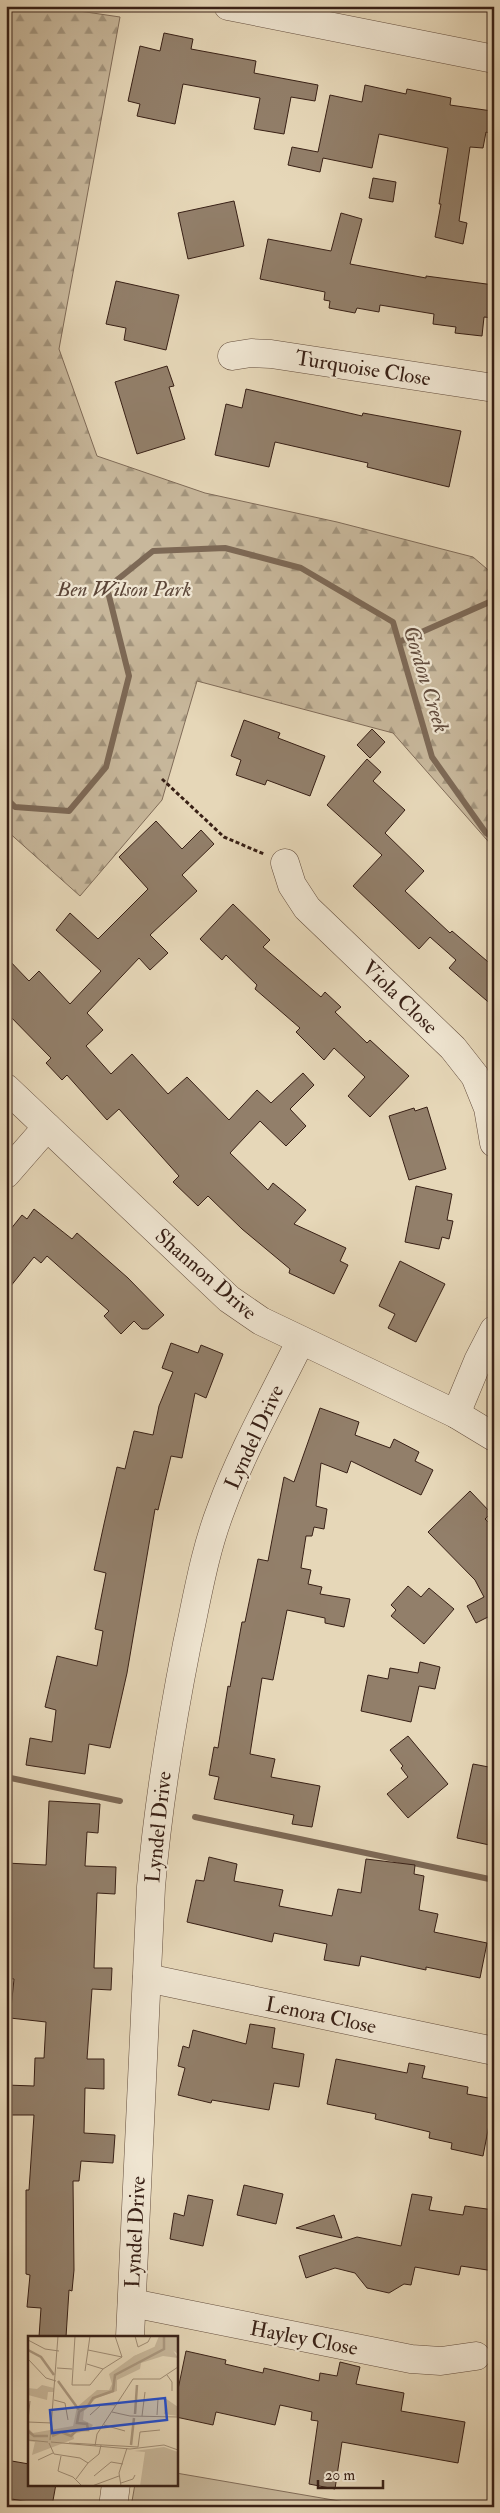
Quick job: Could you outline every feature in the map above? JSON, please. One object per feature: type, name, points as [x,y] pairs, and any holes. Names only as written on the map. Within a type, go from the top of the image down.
[{"type":"street","points":[[228,6],[494,59]]},
{"type":"street","name":"Turquoise Close","points":[[232,356],[251,353],[271,354],[494,388]]},
{"type":"street","name":"Viola Close","points":[[285,863],[292,885],[307,908],[453,1048],[475,1076],[488,1108],[494,1143]]},
{"type":"street","name":"Shannon Drive","points":[[6,1088],[229,1299],[261,1321],[300,1342],[456,1414],[494,1437]]},
{"type":"street","points":[[6,1174],[47,1127]]},
{"type":"street","points":[[456,1414],[478,1360],[494,1330]]},
{"type":"street","name":"Lyndel Drive","points":[[130,2336],[147,1978],[157,1817],[174,1713],[205,1558],[228,1492],[300,1342]]},
{"type":"street","name":"Lenora Close","points":[[147,1978],[494,2052]]},
{"type":"street","name":"Hayley Close","points":[[132,2303],[411,2359],[442,2361],[476,2356]]},
{"type":"street","points":[[113,2507],[116,2486]]},
{"type":"path","points":[[162,779],[224,837],[285,863]]},
{"type":"green space","name":"Ben Wilson Park","points":[[6,6],[45,6],[120,17],[59,349],[97,456],[205,493],[337,522],[473,557],[494,575],[494,848],[393,733],[197,681],[162,800],[80,896],[6,830]]},
{"type":"green space","points":[[178,2473],[374,2507],[131,2507],[135,2486],[178,2486]]},
{"type":"building","points":[[164,33],[193,39],[191,49],[256,61],[254,73],[318,85],[315,101],[291,97],[284,134],[254,129],[260,98],[183,84],[175,124],[137,116],[140,104],[128,101],[140,46],[160,51]]},
{"type":"building","points":[[365,85],[406,94],[407,89],[451,98],[450,105],[492,111],[489,133],[486,132],[483,148],[470,147],[459,221],[467,223],[463,244],[435,237],[448,148],[379,134],[372,168],[323,158],[320,172],[288,165],[292,147],[318,152],[330,95],[362,102]]},
{"type":"building","points":[[373,178],[396,182],[393,202],[369,198]]},
{"type":"building","points":[[234,201],[244,246],[188,259],[178,213]]},
{"type":"building","points":[[341,213],[362,219],[350,264],[426,278],[426,276],[494,285],[494,318],[484,317],[482,336],[455,333],[456,327],[433,324],[434,314],[380,305],[379,312],[357,308],[355,313],[329,308],[330,301],[324,300],[325,292],[260,279],[268,239],[331,251]]},
{"type":"building","points":[[116,281],[179,295],[166,350],[124,340],[126,328],[106,324]]},
{"type":"building","points":[[167,366],[174,386],[169,387],[185,439],[137,454],[115,382]]},
{"type":"building","points":[[246,389],[362,416],[363,413],[461,431],[449,487],[367,467],[368,463],[275,442],[269,467],[215,455],[226,404],[242,408]]},
{"type":"building","points":[[244,720],[280,733],[278,738],[325,756],[310,796],[267,780],[265,785],[236,775],[241,760],[231,756]]},
{"type":"building","points":[[372,729],[385,742],[370,758],[357,745]]},
{"type":"building","points":[[367,759],[381,772],[373,781],[405,810],[385,833],[424,871],[405,891],[450,933],[452,931],[494,967],[494,1007],[449,968],[456,960],[430,937],[419,949],[353,886],[382,855],[327,805]]},
{"type":"building","points":[[156,821],[182,849],[201,830],[214,844],[182,875],[197,891],[150,935],[168,953],[150,970],[139,958],[87,1013],[103,1030],[86,1046],[111,1074],[132,1054],[168,1094],[187,1077],[229,1120],[257,1090],[271,1103],[303,1073],[314,1085],[290,1109],[306,1126],[286,1146],[260,1121],[230,1153],[268,1190],[273,1183],[306,1210],[294,1224],[346,1248],[340,1261],[348,1265],[334,1294],[289,1273],[290,1269],[242,1229],[208,1196],[198,1206],[173,1182],[179,1176],[119,1109],[107,1120],[67,1075],[62,1080],[46,1063],[51,1058],[6,1012],[6,957],[29,981],[39,971],[70,1004],[101,971],[56,930],[70,913],[98,939],[148,889],[119,857]]},
{"type":"building","points":[[233,904],[270,940],[263,947],[321,997],[325,992],[341,1007],[335,1012],[367,1043],[370,1040],[409,1076],[370,1117],[348,1096],[365,1077],[334,1048],[324,1060],[296,1032],[300,1028],[255,989],[257,985],[226,955],[222,960],[200,939]]},
{"type":"building","points":[[427,1107],[446,1169],[409,1180],[389,1116],[414,1108],[415,1111]]},
{"type":"building","points":[[416,1186],[452,1194],[447,1220],[453,1221],[449,1239],[442,1237],[439,1249],[405,1242]]},
{"type":"building","points":[[34,1209],[72,1239],[77,1233],[128,1278],[164,1315],[148,1329],[142,1329],[134,1321],[121,1334],[104,1316],[109,1311],[47,1256],[41,1263],[34,1257],[6,1292],[6,1235],[22,1215],[27,1219]]},
{"type":"building","points":[[400,1261],[445,1284],[416,1342],[388,1328],[395,1314],[379,1306]]},
{"type":"building","points":[[171,1343],[198,1353],[201,1345],[223,1354],[206,1398],[195,1393],[182,1458],[171,1456],[158,1510],[155,1509],[127,1673],[110,1748],[89,1744],[85,1774],[26,1765],[30,1738],[52,1742],[56,1710],[45,1707],[57,1656],[97,1666],[103,1631],[95,1629],[106,1573],[94,1570],[117,1467],[125,1469],[134,1431],[153,1435],[159,1406],[173,1372],[162,1368]]},
{"type":"building","points":[[320,1408],[359,1422],[355,1435],[390,1448],[394,1439],[419,1452],[415,1461],[433,1470],[421,1495],[351,1461],[347,1473],[321,1463],[316,1506],[327,1509],[324,1529],[314,1527],[312,1536],[306,1536],[301,1568],[311,1570],[308,1584],[322,1587],[320,1594],[350,1599],[344,1627],[325,1623],[325,1618],[287,1610],[273,1680],[262,1678],[250,1754],[275,1759],[271,1777],[320,1786],[312,1827],[292,1824],[294,1815],[214,1799],[219,1777],[209,1775],[214,1747],[218,1748],[228,1686],[230,1687],[242,1622],[245,1622],[258,1559],[268,1561],[284,1477],[294,1482]]},
{"type":"building","points":[[470,1491],[491,1513],[485,1519],[494,1528],[494,1614],[476,1623],[467,1606],[484,1597],[475,1580],[428,1532]]},
{"type":"building","points":[[408,1586],[421,1597],[429,1588],[454,1609],[424,1644],[391,1616],[396,1610],[391,1605]]},
{"type":"building","points":[[420,1662],[440,1667],[435,1689],[419,1686],[411,1722],[361,1711],[368,1675],[388,1679],[390,1668],[418,1673]]},
{"type":"building","points":[[408,1736],[448,1784],[408,1818],[387,1794],[408,1777],[401,1768],[403,1766],[390,1750]]},
{"type":"building","points":[[473,1764],[494,1768],[494,1846],[457,1838]]},
{"type":"building","points":[[49,1801],[100,1804],[98,1833],[87,1832],[85,1866],[116,1867],[115,1894],[97,1893],[94,1968],[112,1968],[111,1990],[92,1989],[87,2059],[104,2059],[104,2089],[85,2088],[84,2133],[115,2135],[113,2163],[81,2161],[79,2181],[73,2181],[74,2270],[72,2291],[69,2290],[66,2336],[39,2336],[41,2308],[27,2307],[30,2275],[26,2274],[26,2190],[29,2190],[34,2115],[6,2115],[6,2085],[34,2086],[35,2058],[44,2058],[46,2022],[10,2018],[14,1979],[6,1978],[6,1863],[46,1865]]},
{"type":"building","points":[[209,1857],[237,1864],[234,1881],[283,1890],[279,1906],[332,1916],[338,1889],[361,1893],[366,1859],[415,1865],[414,1874],[424,1876],[419,1910],[438,1914],[434,1932],[487,1943],[480,1978],[426,1967],[426,1970],[361,1956],[359,1966],[324,1960],[327,1944],[274,1933],[272,1942],[187,1922],[196,1880],[204,1881]]},
{"type":"building","points":[[250,2024],[275,2028],[272,2048],[304,2054],[299,2087],[274,2083],[269,2110],[212,2100],[211,2103],[178,2095],[185,2068],[178,2066],[183,2046],[189,2048],[193,2030],[246,2044]]},
{"type":"building","points":[[336,2059],[407,2073],[409,2063],[425,2066],[422,2078],[468,2087],[467,2094],[494,2099],[483,2156],[451,2149],[452,2143],[429,2138],[430,2132],[375,2119],[376,2114],[327,2104]]},
{"type":"building","points":[[244,2185],[283,2194],[276,2224],[237,2215]]},
{"type":"building","points":[[412,2194],[432,2197],[429,2210],[463,2215],[465,2206],[494,2210],[494,2271],[461,2266],[459,2275],[415,2267],[411,2285],[404,2284],[389,2293],[367,2288],[355,2273],[335,2268],[306,2278],[299,2256],[357,2237],[401,2246]]},
{"type":"building","points":[[188,2195],[213,2200],[203,2246],[170,2239],[174,2213],[184,2216]]},
{"type":"building","points":[[334,2215],[342,2238],[296,2228]]},
{"type":"building","points":[[186,2351],[226,2360],[225,2364],[263,2373],[264,2368],[319,2381],[320,2373],[337,2376],[340,2362],[360,2367],[356,2384],[404,2393],[401,2411],[465,2422],[458,2463],[342,2442],[335,2489],[309,2484],[318,2421],[311,2420],[312,2412],[280,2405],[275,2425],[216,2412],[213,2425],[178,2417],[178,2389]]},
{"type":"building","points":[[6,2460],[28,2464],[28,2486],[56,2486],[52,2506],[6,2498]]},
{"type":"waterway","name":"Gordon Creek","points":[[6,798],[15,807],[69,811],[106,767],[129,676],[107,588],[153,551],[225,548],[301,568],[393,622],[432,757],[486,833],[494,838]]},
{"type":"waterway","points":[[399,642],[494,600]]},
{"type":"waterway","points":[[6,1777],[120,1801]]},
{"type":"waterway","points":[[195,1817],[494,1880]]}]
